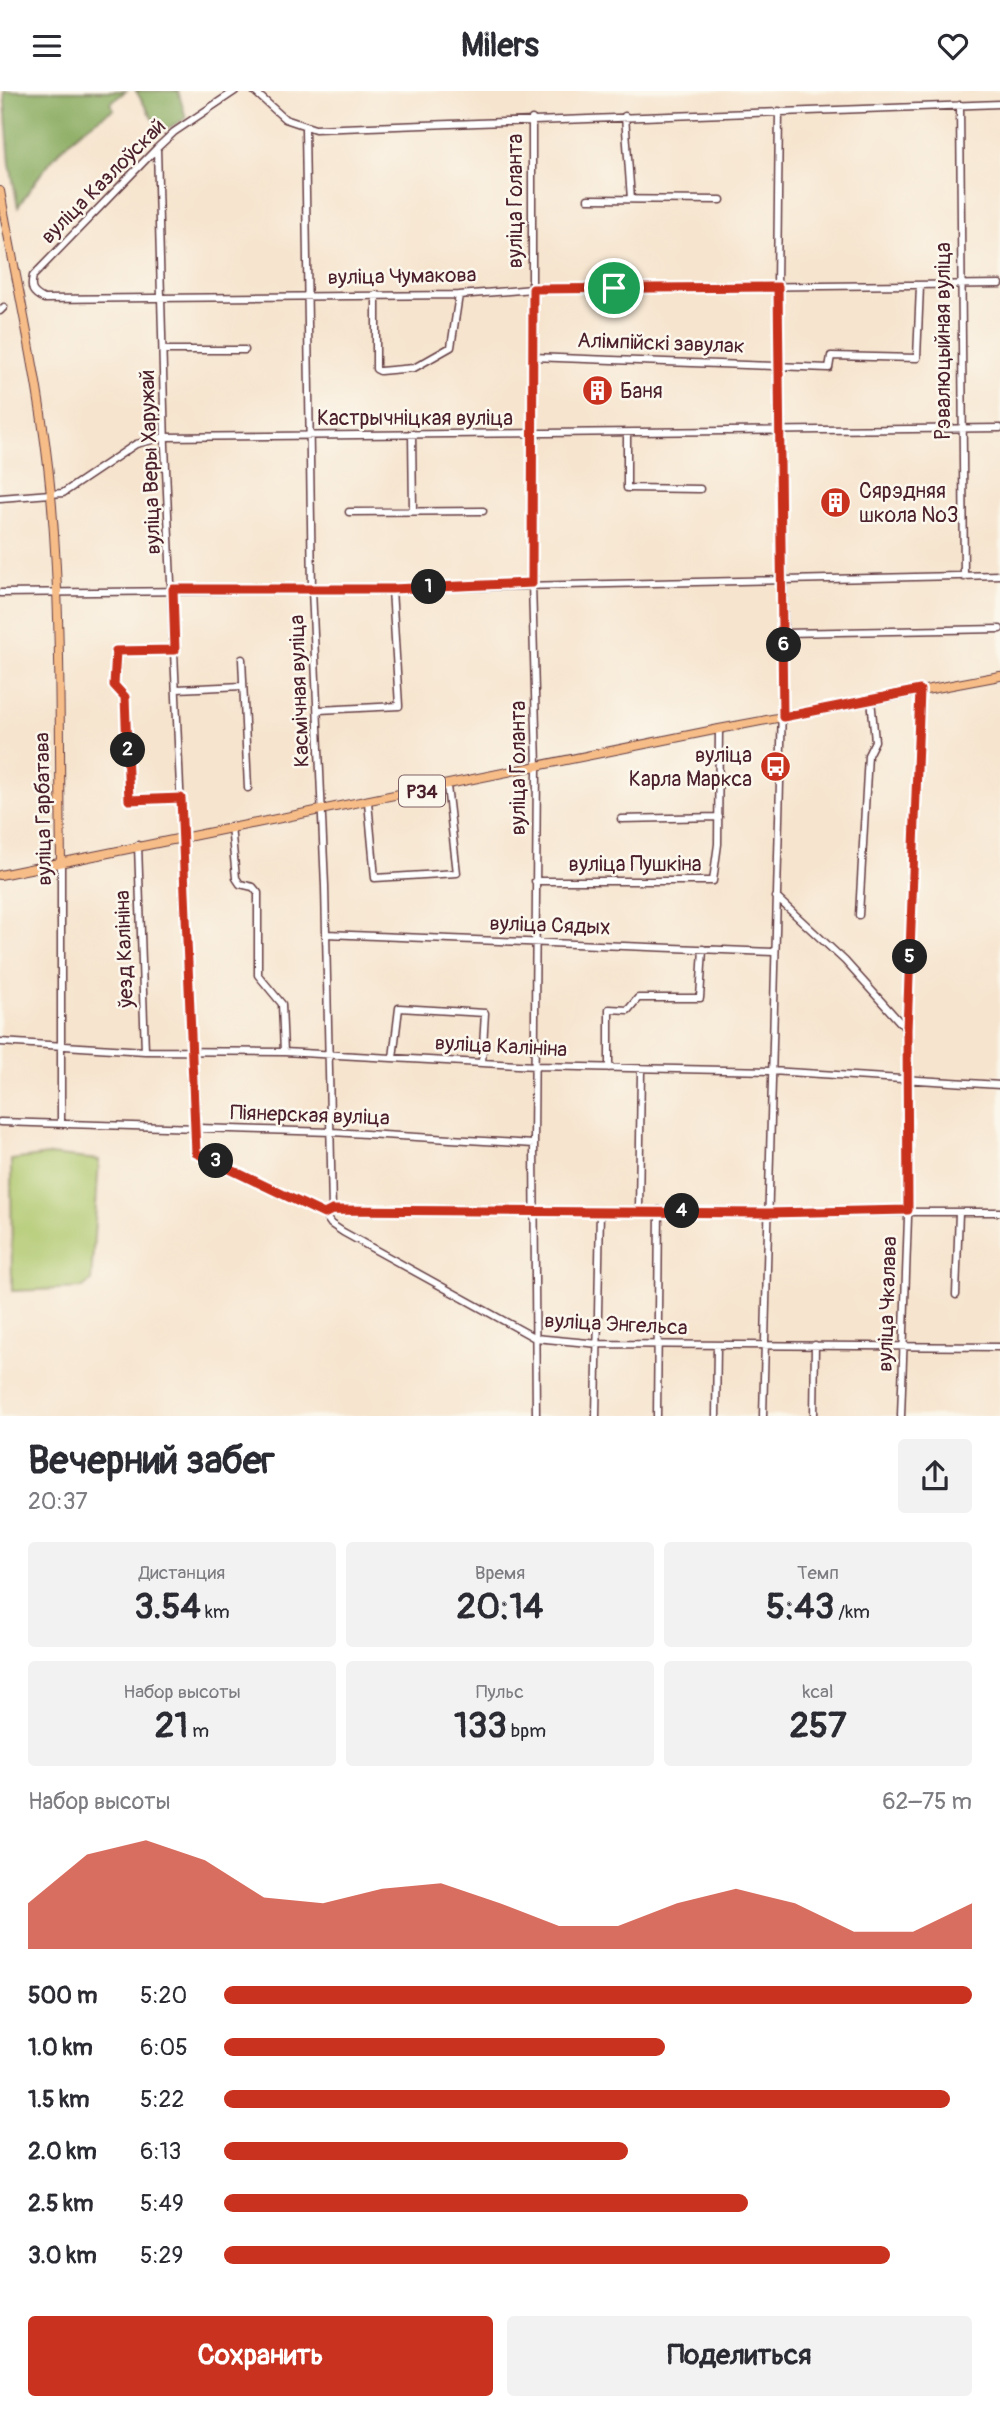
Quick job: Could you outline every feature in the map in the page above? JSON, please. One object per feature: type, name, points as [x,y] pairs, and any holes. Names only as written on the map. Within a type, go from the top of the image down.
[{"type":"main road","name":"вуліца Гарбатава","points":[[0,191],[40,412],[51,496],[56,592],[61,862]]},
{"type":"main road","name":"Р34","points":[[0,875],[183,835],[368,802],[719,729],[1000,676]]},
{"type":"street","name":"вуліца Казлоўскай","points":[[33,276],[157,148],[235,91]]},
{"type":"street","points":[[254,91],[285,120],[305,128],[1000,104]]},
{"type":"street","name":"Рэвалюцыйная вуліца","points":[[960,105],[960,429],[964,577]]},
{"type":"street","points":[[763,1416],[773,952],[783,717],[781,364],[778,287],[779,111]]},
{"type":"street","points":[[625,116],[631,199]]},
{"type":"street","name":"вуліца Голанта","points":[[532,119],[532,583],[537,766],[534,1144],[536,1416]]},
{"type":"street","name":"Касмічная вуліца","points":[[305,128],[309,436],[332,1132],[332,1210]]},
{"type":"street","name":"вуліца Веры Харужай","points":[[157,148],[165,437],[194,1052],[196,1153]]},
{"type":"street","points":[[589,199],[721,199]]},
{"type":"street","name":"вуліца Чумакова","points":[[33,276],[31,287],[34,293],[44,299],[459,295],[533,289],[1000,284]]},
{"type":"street","name":"Алімпійскі завулак","points":[[532,357],[781,364],[829,368],[831,356],[917,358],[920,286]]},
{"type":"street","points":[[376,295],[376,369],[380,371],[414,368],[451,347],[459,295]]},
{"type":"street","points":[[164,350],[245,350]]},
{"type":"street","name":"Кастрычніцкая вуліца","points":[[51,496],[63,493],[136,444],[165,437],[1000,428]]},
{"type":"street","points":[[412,434],[413,511]]},
{"type":"street","points":[[627,434],[627,488]]},
{"type":"street","points":[[618,488],[701,489]]},
{"type":"street","points":[[0,498],[51,496]]},
{"type":"street","points":[[349,512],[482,511]]},
{"type":"street","points":[[0,593],[173,589],[392,589],[532,583],[1000,575]]},
{"type":"street","points":[[319,710],[399,705],[392,589]]},
{"type":"street","points":[[784,633],[1000,629]]},
{"type":"street","points":[[175,650],[116,651],[114,685],[125,697],[129,800],[181,798]]},
{"type":"street","points":[[242,659],[248,788]]},
{"type":"street","points":[[177,689],[243,686]]},
{"type":"street","name":"вуліца Чкалава","points":[[901,1416],[908,1210],[907,1030],[920,690]]},
{"type":"street","points":[[859,915],[868,755],[875,741],[871,699]]},
{"type":"street","name":"вуліца Пушкіна","points":[[535,881],[713,881],[719,817],[719,729]]},
{"type":"street","points":[[368,802],[375,878],[457,873],[447,786]]},
{"type":"street","points":[[621,819],[719,817]]},
{"type":"street","points":[[231,827],[236,878],[240,884],[253,887],[258,893],[258,975],[282,1004],[284,1052]]},
{"type":"street","name":"ўезд Калініна","points":[[138,845],[145,1051]]},
{"type":"street","name":"вуліца Гарбатава","points":[[61,862],[61,1122]]},
{"type":"street","points":[[776,898],[835,952],[907,1030]]},
{"type":"street","name":"вуліца Сядых","points":[[326,934],[773,952]]},
{"type":"street","points":[[609,1068],[609,1009],[628,1010],[638,998],[700,998],[703,949]]},
{"type":"street","points":[[393,1058],[399,1008],[485,1013],[482,1063]]},
{"type":"street","name":"вуліца Калініна","points":[[0,1042],[145,1051],[284,1052],[641,1070],[771,1071],[1000,1084]]},
{"type":"street","points":[[639,1211],[641,1070]]},
{"type":"street","name":"Піянерская вуліца","points":[[0,1122],[332,1132],[534,1144]]},
{"type":"street","name":"вуліца Энгельса","points":[[196,1153],[324,1214],[331,1224],[343,1232],[535,1338],[599,1344],[1000,1347]]},
{"type":"street","points":[[324,1214],[332,1210],[1000,1212]]},
{"type":"street","points":[[657,1416],[659,1210]]},
{"type":"street","points":[[596,1416],[600,1211]]},
{"type":"street","points":[[956,1295],[959,1212]]},
{"type":"street","points":[[716,1416],[717,1345]]},
{"type":"street","points":[[814,1416],[815,1345]]},
{"type":"green space","points":[[4,91],[126,91],[110,103],[114,109],[97,119],[59,151],[18,207],[10,164]]},
{"type":"green space","points":[[136,91],[178,91],[186,118],[165,130],[157,126]]},
{"type":"green space","points":[[48,1155],[99,1160],[91,1281],[83,1288],[12,1291],[11,1160]]},
{"type":"place","name":"Баня","points":[[597,391]]},
{"type":"place","name":"Сярэдняя школа №3","points":[[836,503]]},
{"type":"place","name":"вуліца Карла Маркса","points":[[775,767]]},
{"type":"route","points":[[778,287],[781,364],[783,717],[920,690],[907,1030],[908,1210],[768,1213],[659,1210],[332,1210],[324,1214],[196,1153],[194,1052],[181,798],[129,800],[125,697],[114,685],[116,651],[175,650],[173,589],[392,589],[532,583],[533,289],[614,288],[778,287]]}]
